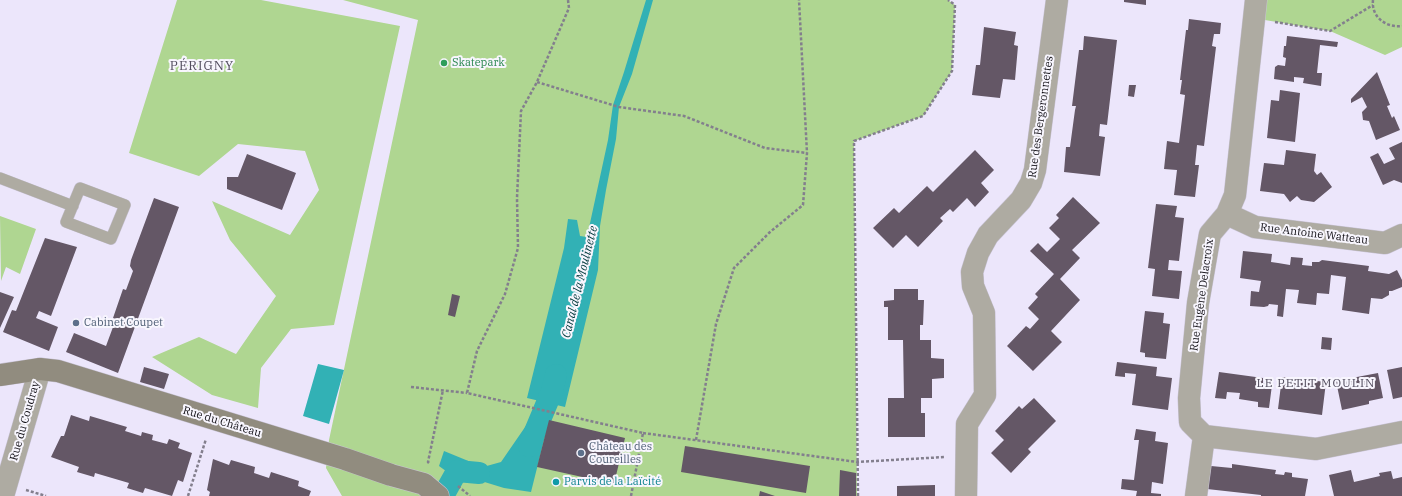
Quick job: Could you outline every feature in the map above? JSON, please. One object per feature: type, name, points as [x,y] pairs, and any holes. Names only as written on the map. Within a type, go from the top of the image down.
[{"type":"street","name":"Rue des Bergeronnettes","points":[[966,496],[967,424],[984,395],[984,313],[974,286],[972,272],[978,253],[988,235],[1021,200],[1031,183],[1035,170],[1057,0]]},
{"type":"street","name":"Rue Eugène Delacroix","points":[[1204,436],[1190,422],[1189,398],[1198,310],[1210,234],[1228,214],[1235,195],[1254,9]]},
{"type":"street","name":"Rue Antoine Watteau","points":[[1228,214],[1255,226],[1385,243],[1402,235]]},
{"type":"street","name":"Rue du Château","points":[[0,375],[40,369],[58,372],[345,459],[431,490]]},
{"type":"street","name":"Rue du Coudray","points":[[3,496],[40,369]]},
{"type":"street","points":[[1196,496],[1204,436],[1316,449],[1402,432]]},
{"type":"lane","points":[[0,178],[73,206]]},
{"type":"lane","points":[[80,188],[125,205],[111,240],[66,222],[73,206],[80,188]]},
{"type":"path","points":[[467,393],[477,351],[505,294],[518,248],[517,198],[520,111],[537,82],[569,8],[568,0]]},
{"type":"path","points":[[696,440],[716,324],[734,268],[770,232],[803,205],[806,153],[799,0]]},
{"type":"path","points":[[858,496],[854,141],[924,116],[952,71],[955,5],[948,0]]},
{"type":"path","points":[[1373,0],[1376,14],[1381,20],[1387,24],[1402,26]]},
{"type":"path","points":[[1254,9],[1330,31],[1373,5]]},
{"type":"path","points":[[537,82],[619,107],[684,116],[765,148],[806,153]]},
{"type":"path","points":[[411,387],[467,393],[643,433],[857,462],[966,456]]},
{"type":"path","points":[[428,462],[443,390]]},
{"type":"path","points":[[188,496],[213,419]]},
{"type":"path","points":[[631,496],[643,433]]},
{"type":"shaded area","points":[[177,0],[261,0],[400,26],[334,325],[291,329],[261,368],[258,408],[212,395],[152,357],[199,337],[236,354],[276,296],[230,240],[212,201],[290,235],[319,190],[305,151],[238,144],[199,176],[129,153]]},
{"type":"shaded area","points":[[343,0],[948,0],[955,5],[952,71],[923,116],[854,141],[857,496],[342,496],[326,468],[329,440],[418,20]]},
{"type":"shaded area","points":[[1256,0],[1402,0],[1402,47],[1385,55],[1330,31],[1253,18]]},
{"type":"shaded area","points":[[0,216],[36,229],[20,274],[6,267],[1,281]]},
{"type":"water","points":[[646,0],[653,0],[632,74],[619,107],[616,139],[600,226],[598,270],[565,407],[527,398],[564,248],[568,219],[577,220],[580,236],[587,237],[608,140],[613,105]]},
{"type":"water","points":[[318,364],[344,370],[329,424],[303,416]]},
{"type":"water","points":[[532,417],[549,420],[531,492],[504,488],[465,476],[461,482],[439,466],[444,451],[483,467],[501,462]]},
{"type":"building","points":[[1124,0],[1146,0],[1146,5],[1124,2]]},
{"type":"building","points":[[1189,19],[1221,23],[1220,34],[1214,34],[1212,46],[1216,47],[1204,146],[1197,145],[1195,165],[1199,165],[1195,197],[1174,195],[1177,170],[1164,169],[1167,141],[1179,143],[1185,95],[1180,94],[1182,80],[1180,80],[1186,30],[1188,30]]},
{"type":"building","points":[[984,27],[1016,32],[1014,45],[1018,46],[1015,80],[1003,79],[1000,98],[972,95],[976,65],[980,65]]},
{"type":"building","points":[[1084,36],[1117,40],[1107,125],[1100,124],[1099,136],[1105,137],[1100,176],[1064,172],[1066,147],[1070,147],[1076,106],[1072,106],[1079,50],[1083,50]]},
{"type":"building","points":[[1287,36],[1338,42],[1337,47],[1320,45],[1317,73],[1322,73],[1321,86],[1303,83],[1304,78],[1294,77],[1294,82],[1274,79],[1275,67],[1278,65],[1285,66],[1286,58],[1283,57]]},
{"type":"building","points":[[1377,72],[1390,105],[1387,106],[1392,118],[1394,116],[1400,130],[1376,140],[1369,121],[1363,120],[1362,112],[1367,107],[1362,97],[1351,103],[1351,99]]},
{"type":"building","points":[[1129,85],[1136,85],[1134,97],[1128,96]]},
{"type":"building","points":[[1280,90],[1300,93],[1295,142],[1267,138],[1271,100],[1279,101]]},
{"type":"building","points":[[1402,142],[1402,183],[1394,180],[1383,185],[1370,157],[1378,153],[1384,164],[1395,159],[1389,148]]},
{"type":"building","points":[[975,150],[994,170],[981,183],[989,192],[975,207],[967,198],[953,212],[950,209],[940,218],[943,221],[918,247],[906,235],[893,248],[873,228],[894,208],[899,213],[927,186],[933,192]]},
{"type":"building","points":[[1286,150],[1316,154],[1314,171],[1317,175],[1321,172],[1332,187],[1314,202],[1301,200],[1297,196],[1290,202],[1284,194],[1260,191],[1264,163],[1284,165]]},
{"type":"building","points":[[247,154],[296,173],[282,210],[227,189],[227,177],[238,177]]},
{"type":"building","points":[[1073,197],[1100,223],[1072,250],[1080,258],[1060,279],[1080,300],[1051,331],[1062,342],[1033,371],[1007,346],[1026,326],[1030,329],[1039,319],[1028,308],[1038,297],[1035,294],[1054,274],[1030,251],[1038,243],[1047,252],[1060,239],[1049,228],[1059,218],[1056,215]]},
{"type":"building","points":[[154,198],[179,207],[118,373],[66,352],[74,333],[106,346],[116,319],[113,318],[123,289],[126,290],[133,271],[130,266],[131,260]]},
{"type":"building","points":[[1156,204],[1177,206],[1175,217],[1184,218],[1179,261],[1169,260],[1168,270],[1182,271],[1179,299],[1152,296],[1155,269],[1148,268]]},
{"type":"building","points":[[45,238],[77,247],[51,316],[39,311],[36,318],[58,327],[49,351],[3,332],[12,310],[16,311]]},
{"type":"building","points":[[1243,251],[1272,254],[1271,262],[1290,265],[1291,257],[1303,258],[1302,265],[1312,266],[1312,262],[1319,262],[1322,260],[1369,266],[1368,271],[1389,274],[1397,270],[1402,280],[1402,287],[1389,291],[1389,295],[1382,299],[1371,298],[1369,314],[1342,310],[1346,277],[1331,275],[1329,294],[1317,293],[1316,305],[1297,303],[1299,290],[1286,289],[1283,317],[1277,316],[1278,305],[1269,304],[1268,306],[1264,307],[1250,306],[1251,291],[1259,292],[1261,281],[1240,278]]},
{"type":"building","points":[[894,289],[918,289],[918,300],[924,300],[923,325],[920,325],[920,340],[931,340],[931,358],[944,359],[944,378],[932,379],[932,398],[921,398],[921,413],[925,413],[925,437],[888,437],[888,398],[904,398],[903,340],[888,340],[888,307],[884,307],[884,301],[894,300]]},
{"type":"building","points":[[0,292],[14,297],[0,328]]},
{"type":"building","points":[[452,294],[460,296],[455,317],[448,315]]},
{"type":"building","points":[[1145,311],[1164,313],[1163,323],[1170,324],[1166,359],[1145,357],[1145,353],[1140,352]]},
{"type":"building","points":[[1322,337],[1332,338],[1331,350],[1321,349]]},
{"type":"building","points":[[1117,362],[1157,367],[1156,376],[1172,378],[1168,410],[1132,405],[1136,374],[1125,373],[1125,377],[1115,376]]},
{"type":"building","points":[[144,367],[169,374],[164,389],[140,382]]},
{"type":"building","points":[[1402,367],[1402,397],[1393,399],[1387,370]]},
{"type":"building","points":[[1219,372],[1263,378],[1263,383],[1272,385],[1269,408],[1258,407],[1258,402],[1239,399],[1240,393],[1227,392],[1226,399],[1215,398]]},
{"type":"building","points":[[1378,373],[1383,398],[1369,401],[1369,404],[1342,410],[1336,381]]},
{"type":"building","points":[[1282,377],[1326,382],[1322,415],[1278,409]]},
{"type":"building","points":[[1034,398],[1056,421],[1028,449],[1031,452],[1011,473],[991,453],[1004,440],[995,431],[1019,406],[1022,409]]},
{"type":"building","points":[[71,415],[89,421],[90,416],[127,427],[125,431],[141,436],[142,432],[153,435],[152,440],[167,444],[169,439],[180,443],[178,448],[192,453],[183,482],[178,480],[172,496],[145,488],[143,493],[127,488],[129,483],[95,473],[94,477],[77,472],[79,467],[51,457],[61,436],[64,436]]},
{"type":"building","name":"Château des Coureilles","points":[[549,420],[625,438],[614,484],[537,467]]},
{"type":"building","points":[[1136,429],[1156,432],[1155,441],[1168,443],[1163,484],[1152,482],[1151,493],[1161,494],[1161,496],[1136,496],[1137,491],[1121,489],[1122,479],[1134,480],[1139,440],[1134,440]]},
{"type":"building","points":[[685,446],[810,466],[806,493],[681,472]]},
{"type":"building","points":[[213,459],[229,465],[231,460],[255,467],[254,473],[269,478],[271,472],[299,481],[298,486],[311,491],[309,496],[209,496],[210,492],[207,490]]},
{"type":"building","points":[[1232,464],[1276,470],[1275,474],[1284,475],[1285,472],[1292,473],[1292,477],[1308,479],[1305,496],[1261,496],[1207,489],[1211,466],[1232,468]]},
{"type":"building","points":[[840,470],[856,473],[856,496],[839,496]]},
{"type":"building","points":[[1351,470],[1354,482],[1380,476],[1379,473],[1391,471],[1393,479],[1402,477],[1402,496],[1334,496],[1329,475]]},
{"type":"building","points":[[935,485],[935,496],[897,496],[897,486]]},
{"type":"building","points":[[760,491],[775,496],[759,496]]},
{"type":"waterway","name":"Canal de la Moulinette","points":[[529,446],[552,391],[556,375]]},
{"type":"waterway","name":"Canal de la Moulinette","points":[[443,496],[457,471],[479,473]]},
{"type":"place","name":"Skatepark","points":[[444,63]]},
{"type":"place","name":"Cabinet Coupet","points":[[76,323]]},
{"type":"place","name":"Château des Coureilles","points":[[581,453]]},
{"type":"place","name":"Parvis de la Laïcité","points":[[556,482]]},
{"type":"district","name":"PÉRIGNY","points":[[202,66]]},
{"type":"district","name":"LE PETIT MOULIN","points":[[1316,384]]}]
